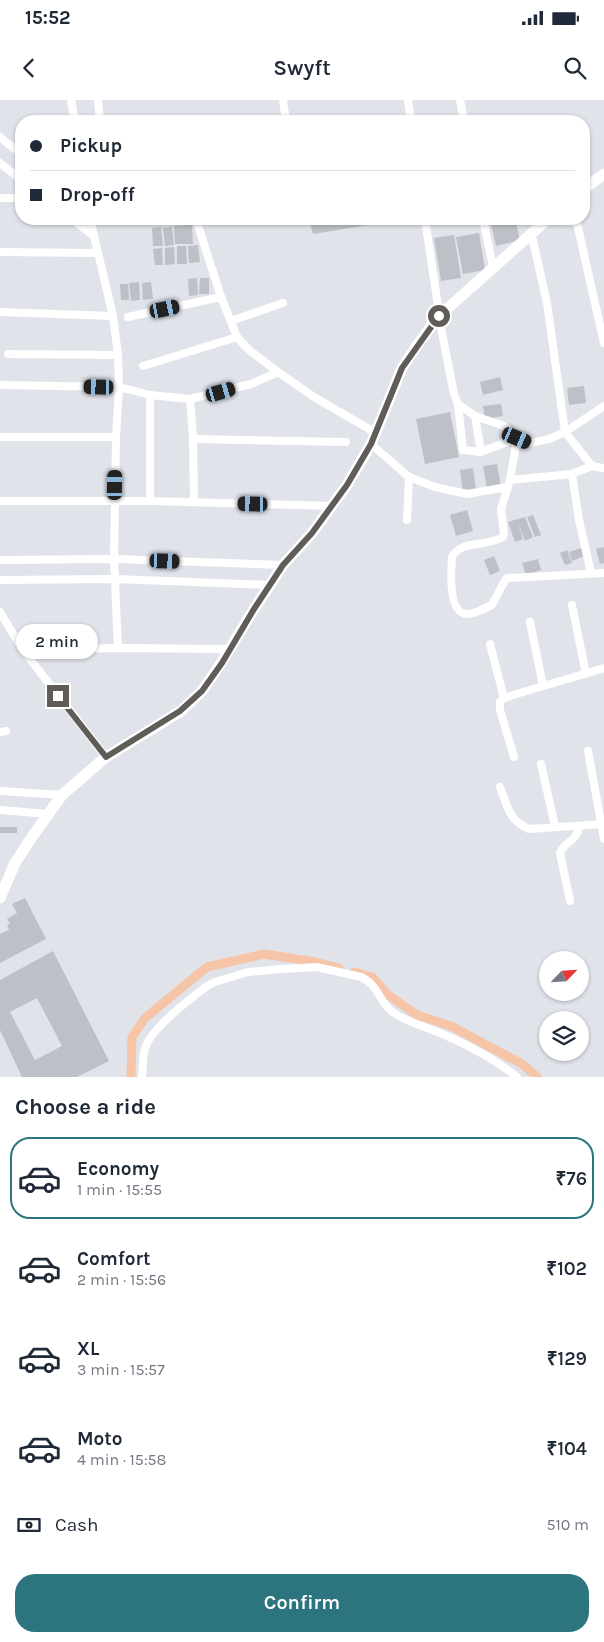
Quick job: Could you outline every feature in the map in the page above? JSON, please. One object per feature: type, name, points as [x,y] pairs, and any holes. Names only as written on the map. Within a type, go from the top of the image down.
[{"type":"street","points":[[72,100],[74,115]]},
{"type":"street","points":[[98,100],[99,115]]},
{"type":"street","points":[[283,100],[285,115]]},
{"type":"street","points":[[408,100],[410,115]]},
{"type":"street","points":[[460,100],[463,115]]},
{"type":"street","points":[[0,137],[15,149]]},
{"type":"street","points":[[10,145],[15,145]]},
{"type":"street","points":[[0,163],[15,175]]},
{"type":"street","points":[[590,184],[604,174]]},
{"type":"street","points":[[0,198],[15,198]]},
{"type":"street","points":[[80,225],[94,236]]},
{"type":"street","points":[[91,225],[114,316],[118,355],[119,388],[116,437],[114,559],[118,648]]},
{"type":"street","points":[[198,225],[221,297],[237,337],[278,372],[314,397],[376,433]]},
{"type":"street","points":[[426,225],[439,316],[452,386],[458,404],[463,450],[481,452],[517,438]]},
{"type":"street","points":[[485,225],[493,267]]},
{"type":"street","points":[[0,898],[5,876],[62,795],[106,757],[180,711],[202,691],[283,565],[312,533],[347,485],[371,444],[402,368],[439,316],[540,225]]},
{"type":"street","points":[[577,225],[604,343]]},
{"type":"street","points":[[531,232],[547,302],[565,432],[592,466]]},
{"type":"street","points":[[0,252],[98,253]]},
{"type":"street","points":[[128,317],[221,297]]},
{"type":"street","points":[[231,321],[283,303]]},
{"type":"street","points":[[0,312],[114,316]]},
{"type":"street","points":[[143,366],[237,337]]},
{"type":"street","points":[[8,354],[118,355]]},
{"type":"street","points":[[0,385],[119,388],[150,395],[190,399],[251,384],[278,372]]},
{"type":"street","points":[[150,395],[150,501]]},
{"type":"street","points":[[190,399],[194,502]]},
{"type":"street","points":[[458,404],[475,416],[504,426],[517,438],[530,443],[549,439],[565,432],[604,406]]},
{"type":"street","points":[[475,416],[481,452]]},
{"type":"street","points":[[0,436],[116,437]]},
{"type":"street","points":[[517,438],[509,483],[501,509],[503,537],[492,542],[460,548],[454,551],[452,557],[452,596],[457,608],[463,614],[469,614],[492,605],[502,584],[508,578],[604,573]]},
{"type":"street","points":[[193,439],[346,442]]},
{"type":"street","points":[[371,444],[409,477],[435,487],[464,494],[509,483],[572,474],[592,466],[604,468]]},
{"type":"street","points":[[572,474],[579,520],[591,573]]},
{"type":"street","points":[[406,520],[409,477]]},
{"type":"street","points":[[0,501],[150,501],[333,506]]},
{"type":"street","points":[[0,560],[114,559],[283,565]]},
{"type":"street","points":[[0,580],[115,579],[271,585]]},
{"type":"street","points":[[572,605],[586,674]]},
{"type":"street","points":[[0,612],[23,650],[106,757]]},
{"type":"street","points":[[530,622],[543,686]]},
{"type":"street","points":[[490,644],[504,698]]},
{"type":"street","points":[[23,650],[118,648],[230,649]]},
{"type":"street","points":[[514,757],[500,710],[500,702],[504,698],[604,668]]},
{"type":"street","points":[[588,751],[603,824],[604,839]]},
{"type":"street","points":[[541,764],[555,826]]},
{"type":"street","points":[[500,787],[512,818],[518,824],[529,829],[603,824]]},
{"type":"street","points":[[0,791],[62,795]]},
{"type":"street","points":[[0,810],[48,814]]},
{"type":"street","points":[[570,901],[560,852],[563,846],[578,835],[579,827]]},
{"type":"street","points":[[142,1077],[145,1047],[151,1037],[158,1028],[207,986],[248,972],[317,967],[368,980],[372,983],[386,1007],[392,1012],[477,1051],[499,1063],[517,1077]]},
{"type":"building","points":[[192,225],[193,244],[175,244],[174,226]]},
{"type":"building","points":[[311,225],[368,225],[313,234]]},
{"type":"building","points":[[491,225],[516,225],[520,240],[496,246]]},
{"type":"building","points":[[161,227],[163,246],[153,246],[152,228]]},
{"type":"building","points":[[172,227],[174,245],[165,246],[163,228]]},
{"type":"building","points":[[479,233],[485,270],[463,274],[456,237]]},
{"type":"building","points":[[454,235],[461,278],[441,281],[434,238]]},
{"type":"building","points":[[198,245],[200,262],[189,263],[188,246]]},
{"type":"building","points":[[177,246],[186,246],[187,264],[177,264]]},
{"type":"building","points":[[174,247],[175,264],[165,265],[165,248]]},
{"type":"building","points":[[162,248],[163,265],[155,265],[153,249]]},
{"type":"building","points":[[197,278],[198,295],[189,296],[188,279]]},
{"type":"building","points":[[200,278],[209,278],[209,294],[199,294]]},
{"type":"building","points":[[139,282],[140,300],[131,301],[129,283]]},
{"type":"building","points":[[151,282],[153,299],[143,300],[142,283]]},
{"type":"building","points":[[120,284],[128,284],[129,300],[121,300]]},
{"type":"building","points":[[500,377],[503,390],[483,395],[480,382]]},
{"type":"building","points":[[584,386],[586,403],[569,405],[567,388]]},
{"type":"building","points":[[501,404],[503,416],[485,419],[483,406]]},
{"type":"building","points":[[450,412],[459,457],[425,464],[416,419]]},
{"type":"building","points":[[497,464],[501,487],[487,489],[483,466]]},
{"type":"building","points":[[473,468],[476,491],[463,493],[460,470]]},
{"type":"building","points":[[467,510],[473,531],[456,536],[450,515]]},
{"type":"building","points":[[533,515],[541,535],[535,537],[527,517]]},
{"type":"building","points":[[525,517],[533,537],[525,541],[518,523],[523,539],[515,542],[508,522]]},
{"type":"building","points":[[604,547],[604,563],[600,564],[596,549]]},
{"type":"building","points":[[581,548],[584,556],[572,561],[569,552]]},
{"type":"building","points":[[567,550],[572,563],[565,565],[560,553]]},
{"type":"building","points":[[494,556],[500,571],[490,575],[484,560]]},
{"type":"building","points":[[538,559],[541,570],[526,575],[522,563]]},
{"type":"building","points":[[0,827],[17,827],[17,833],[0,833]]},
{"type":"building","points":[[25,898],[46,939],[0,963],[0,934],[9,930],[7,925],[10,924],[7,919],[17,913],[12,904]]},
{"type":"building","points":[[53,951],[109,1061],[77,1077],[22,1077],[0,1030],[0,980]],"holes":[[[37,998],[62,1046],[35,1060],[10,1012]]]},
{"type":"waterway","points":[[131,1077],[132,1037],[145,1018],[207,967],[264,954],[339,968]]},
{"type":"waterway","points":[[354,972],[372,977],[387,994],[417,1015],[451,1026],[522,1064],[537,1077]]},
{"type":"route","points":[[58,696],[106,757],[180,711],[202,691],[222,663],[283,565],[312,533],[347,485],[371,444],[402,368],[439,316]]}]
